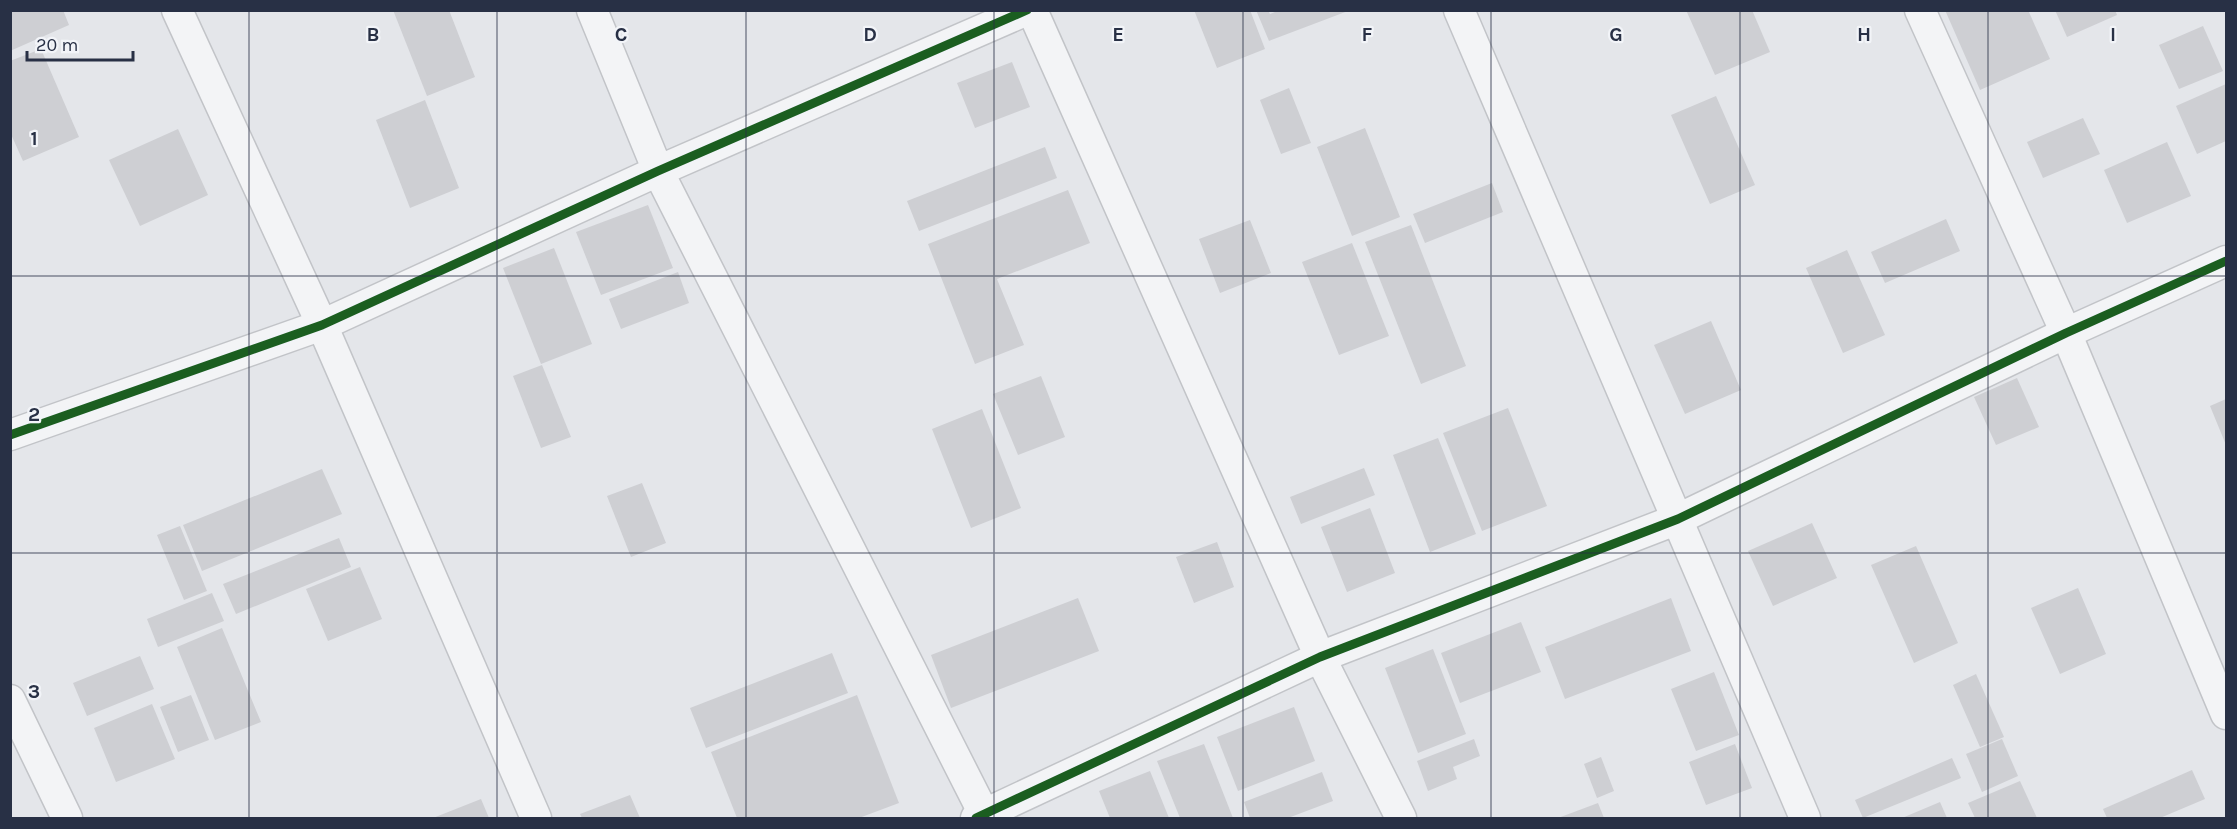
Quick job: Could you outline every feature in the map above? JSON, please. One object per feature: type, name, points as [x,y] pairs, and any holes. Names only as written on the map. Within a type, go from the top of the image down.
[{"type":"street","points":[[177,10],[322,325],[536,819]]},
{"type":"street","points":[[592,10],[658,171],[982,817],[1320,657],[1678,519],[2066,333],[2226,261]]},
{"type":"street","points":[[10,435],[322,325],[658,171],[1027,10]]},
{"type":"street","points":[[1032,10],[1320,657],[1401,819]]},
{"type":"street","points":[[1459,10],[1806,819]]},
{"type":"street","points":[[1920,10],[2066,333],[2226,714]]},
{"type":"street","points":[[10,700],[67,819]]},
{"type":"building","points":[[10,10],[63,10],[69,25],[10,51]]},
{"type":"building","points":[[393,10],[449,10],[475,77],[427,96]]},
{"type":"building","points":[[1194,10],[1250,10],[1265,49],[1217,68]]},
{"type":"building","points":[[1256,10],[1268,10],[1270,14],[1280,10],[1348,11],[1269,41]]},
{"type":"building","points":[[1686,10],[1752,10],[1770,52],[1715,75]]},
{"type":"building","points":[[1945,10],[2028,10],[2050,59],[1980,90]]},
{"type":"building","points":[[2055,10],[2115,10],[2117,15],[2067,37]]},
{"type":"building","points":[[2203,26],[2223,71],[2179,89],[2159,45]]},
{"type":"building","points":[[41,49],[79,137],[23,161],[10,132],[10,61]]},
{"type":"building","points":[[1012,62],[1030,107],[975,128],[957,83]]},
{"type":"building","points":[[2226,84],[2226,141],[2197,154],[2176,106]]},
{"type":"building","points":[[1289,88],[1311,143],[1281,154],[1260,100]]},
{"type":"building","points":[[1716,96],[1755,185],[1710,204],[1671,115]]},
{"type":"building","points":[[425,100],[459,188],[410,208],[376,120]]},
{"type":"building","points":[[2083,118],[2100,154],[2043,178],[2027,142]]},
{"type":"building","points":[[1365,128],[1400,217],[1352,236],[1317,147]]},
{"type":"building","points":[[178,129],[208,195],[140,226],[109,160]]},
{"type":"building","points":[[2167,142],[2191,196],[2127,223],[2104,170]]},
{"type":"building","points":[[1045,147],[1057,178],[919,231],[907,201]]},
{"type":"building","points":[[1492,183],[1503,212],[1425,243],[1413,214]]},
{"type":"building","points":[[1068,190],[1090,243],[997,279],[1024,345],[975,364],[928,244]]},
{"type":"building","points":[[648,205],[673,268],[601,295],[576,232]]},
{"type":"building","points":[[1946,219],[1960,251],[1885,283],[1871,252]]},
{"type":"building","points":[[1250,220],[1271,273],[1220,293],[1199,239]]},
{"type":"building","points":[[1411,225],[1466,366],[1421,384],[1365,242]]},
{"type":"building","points":[[1352,243],[1389,336],[1339,355],[1302,262]]},
{"type":"building","points":[[554,248],[592,344],[541,364],[503,268]]},
{"type":"building","points":[[1847,250],[1885,335],[1843,353],[1806,268]]},
{"type":"building","points":[[678,272],[689,303],[621,329],[609,299]]},
{"type":"building","points":[[1711,321],[1741,390],[1685,414],[1654,345]]},
{"type":"building","points":[[542,365],[571,437],[541,448],[513,376]]},
{"type":"building","points":[[1041,376],[1065,437],[1018,455],[993,394]]},
{"type":"building","points":[[2017,378],[2039,427],[1996,445],[1974,397]]},
{"type":"building","points":[[2226,399],[2226,445],[2210,406]]},
{"type":"building","points":[[1508,408],[1547,506],[1482,531],[1443,433]]},
{"type":"building","points":[[982,409],[1021,508],[971,528],[932,429]]},
{"type":"building","points":[[1438,438],[1476,534],[1430,552],[1393,455]]},
{"type":"building","points":[[1364,468],[1375,495],[1301,524],[1290,497]]},
{"type":"building","points":[[322,469],[342,514],[202,571],[183,525]]},
{"type":"building","points":[[642,483],[666,543],[631,557],[607,496]]},
{"type":"building","points":[[1370,508],[1395,573],[1347,592],[1321,527]]},
{"type":"building","points":[[1812,523],[1837,578],[1773,606],[1748,551]]},
{"type":"building","points":[[180,526],[207,591],[184,600],[157,535]]},
{"type":"building","points":[[339,538],[351,567],[236,614],[223,584]]},
{"type":"building","points":[[1217,542],[1234,587],[1194,603],[1176,557]]},
{"type":"building","points":[[1916,546],[1958,643],[1914,663],[1871,565]]},
{"type":"building","points":[[360,567],[382,619],[328,641],[306,589]]},
{"type":"building","points":[[2078,588],[2106,654],[2060,674],[2031,608]]},
{"type":"building","points":[[212,593],[224,621],[158,647],[147,619]]},
{"type":"building","points":[[1078,598],[1099,651],[951,708],[931,655]]},
{"type":"building","points":[[1671,598],[1691,651],[1565,699],[1545,647]]},
{"type":"building","points":[[1521,622],[1541,672],[1460,703],[1441,653]]},
{"type":"building","points":[[222,628],[261,722],[215,740],[177,647]]},
{"type":"building","points":[[1433,649],[1466,734],[1418,753],[1385,668]]},
{"type":"building","points":[[832,653],[848,693],[706,748],[690,708]]},
{"type":"building","points":[[140,656],[154,689],[87,716],[73,683]]},
{"type":"building","points":[[1714,672],[1739,735],[1696,751],[1671,689]]},
{"type":"building","points":[[1976,674],[2004,737],[1980,747],[1953,685]]},
{"type":"building","points":[[191,695],[209,740],[178,752],[160,707]]},
{"type":"building","points":[[857,695],[899,803],[859,818],[737,818],[711,752]]},
{"type":"building","points":[[152,704],[175,759],[116,782],[94,728]]},
{"type":"building","points":[[1294,707],[1315,761],[1238,791],[1217,737]]},
{"type":"building","points":[[1474,739],[1480,756],[1453,767],[1457,779],[1428,791],[1417,761]]},
{"type":"building","points":[[2002,739],[2018,776],[1982,792],[1966,754]]},
{"type":"building","points":[[1204,744],[1233,818],[1180,818],[1157,761]]},
{"type":"building","points":[[1735,744],[1752,788],[1706,805],[1689,762]]},
{"type":"building","points":[[1601,757],[1614,791],[1597,798],[1584,764]]},
{"type":"building","points":[[1952,758],[1961,778],[1863,818],[1855,800]]},
{"type":"building","points":[[2192,770],[2205,799],[2160,818],[2107,818],[2103,809]]},
{"type":"building","points":[[1150,771],[1169,818],[1110,818],[1099,791]]},
{"type":"building","points":[[1322,772],[1333,801],[1288,818],[1250,818],[1244,802]]},
{"type":"building","points":[[2020,781],[2037,818],[1975,818],[1968,803]]},
{"type":"building","points":[[630,795],[640,818],[582,818],[580,814]]},
{"type":"building","points":[[481,799],[489,818],[433,818]]},
{"type":"building","points":[[1940,802],[1947,818],[1902,818]]},
{"type":"building","points":[[1598,803],[1604,818],[1558,818]]},
{"type":"cycle path","points":[[10,435],[322,325],[658,171],[1027,10]]},
{"type":"cycle path","points":[[976,818],[1320,657],[1678,519],[2066,333],[2226,261]]}]
